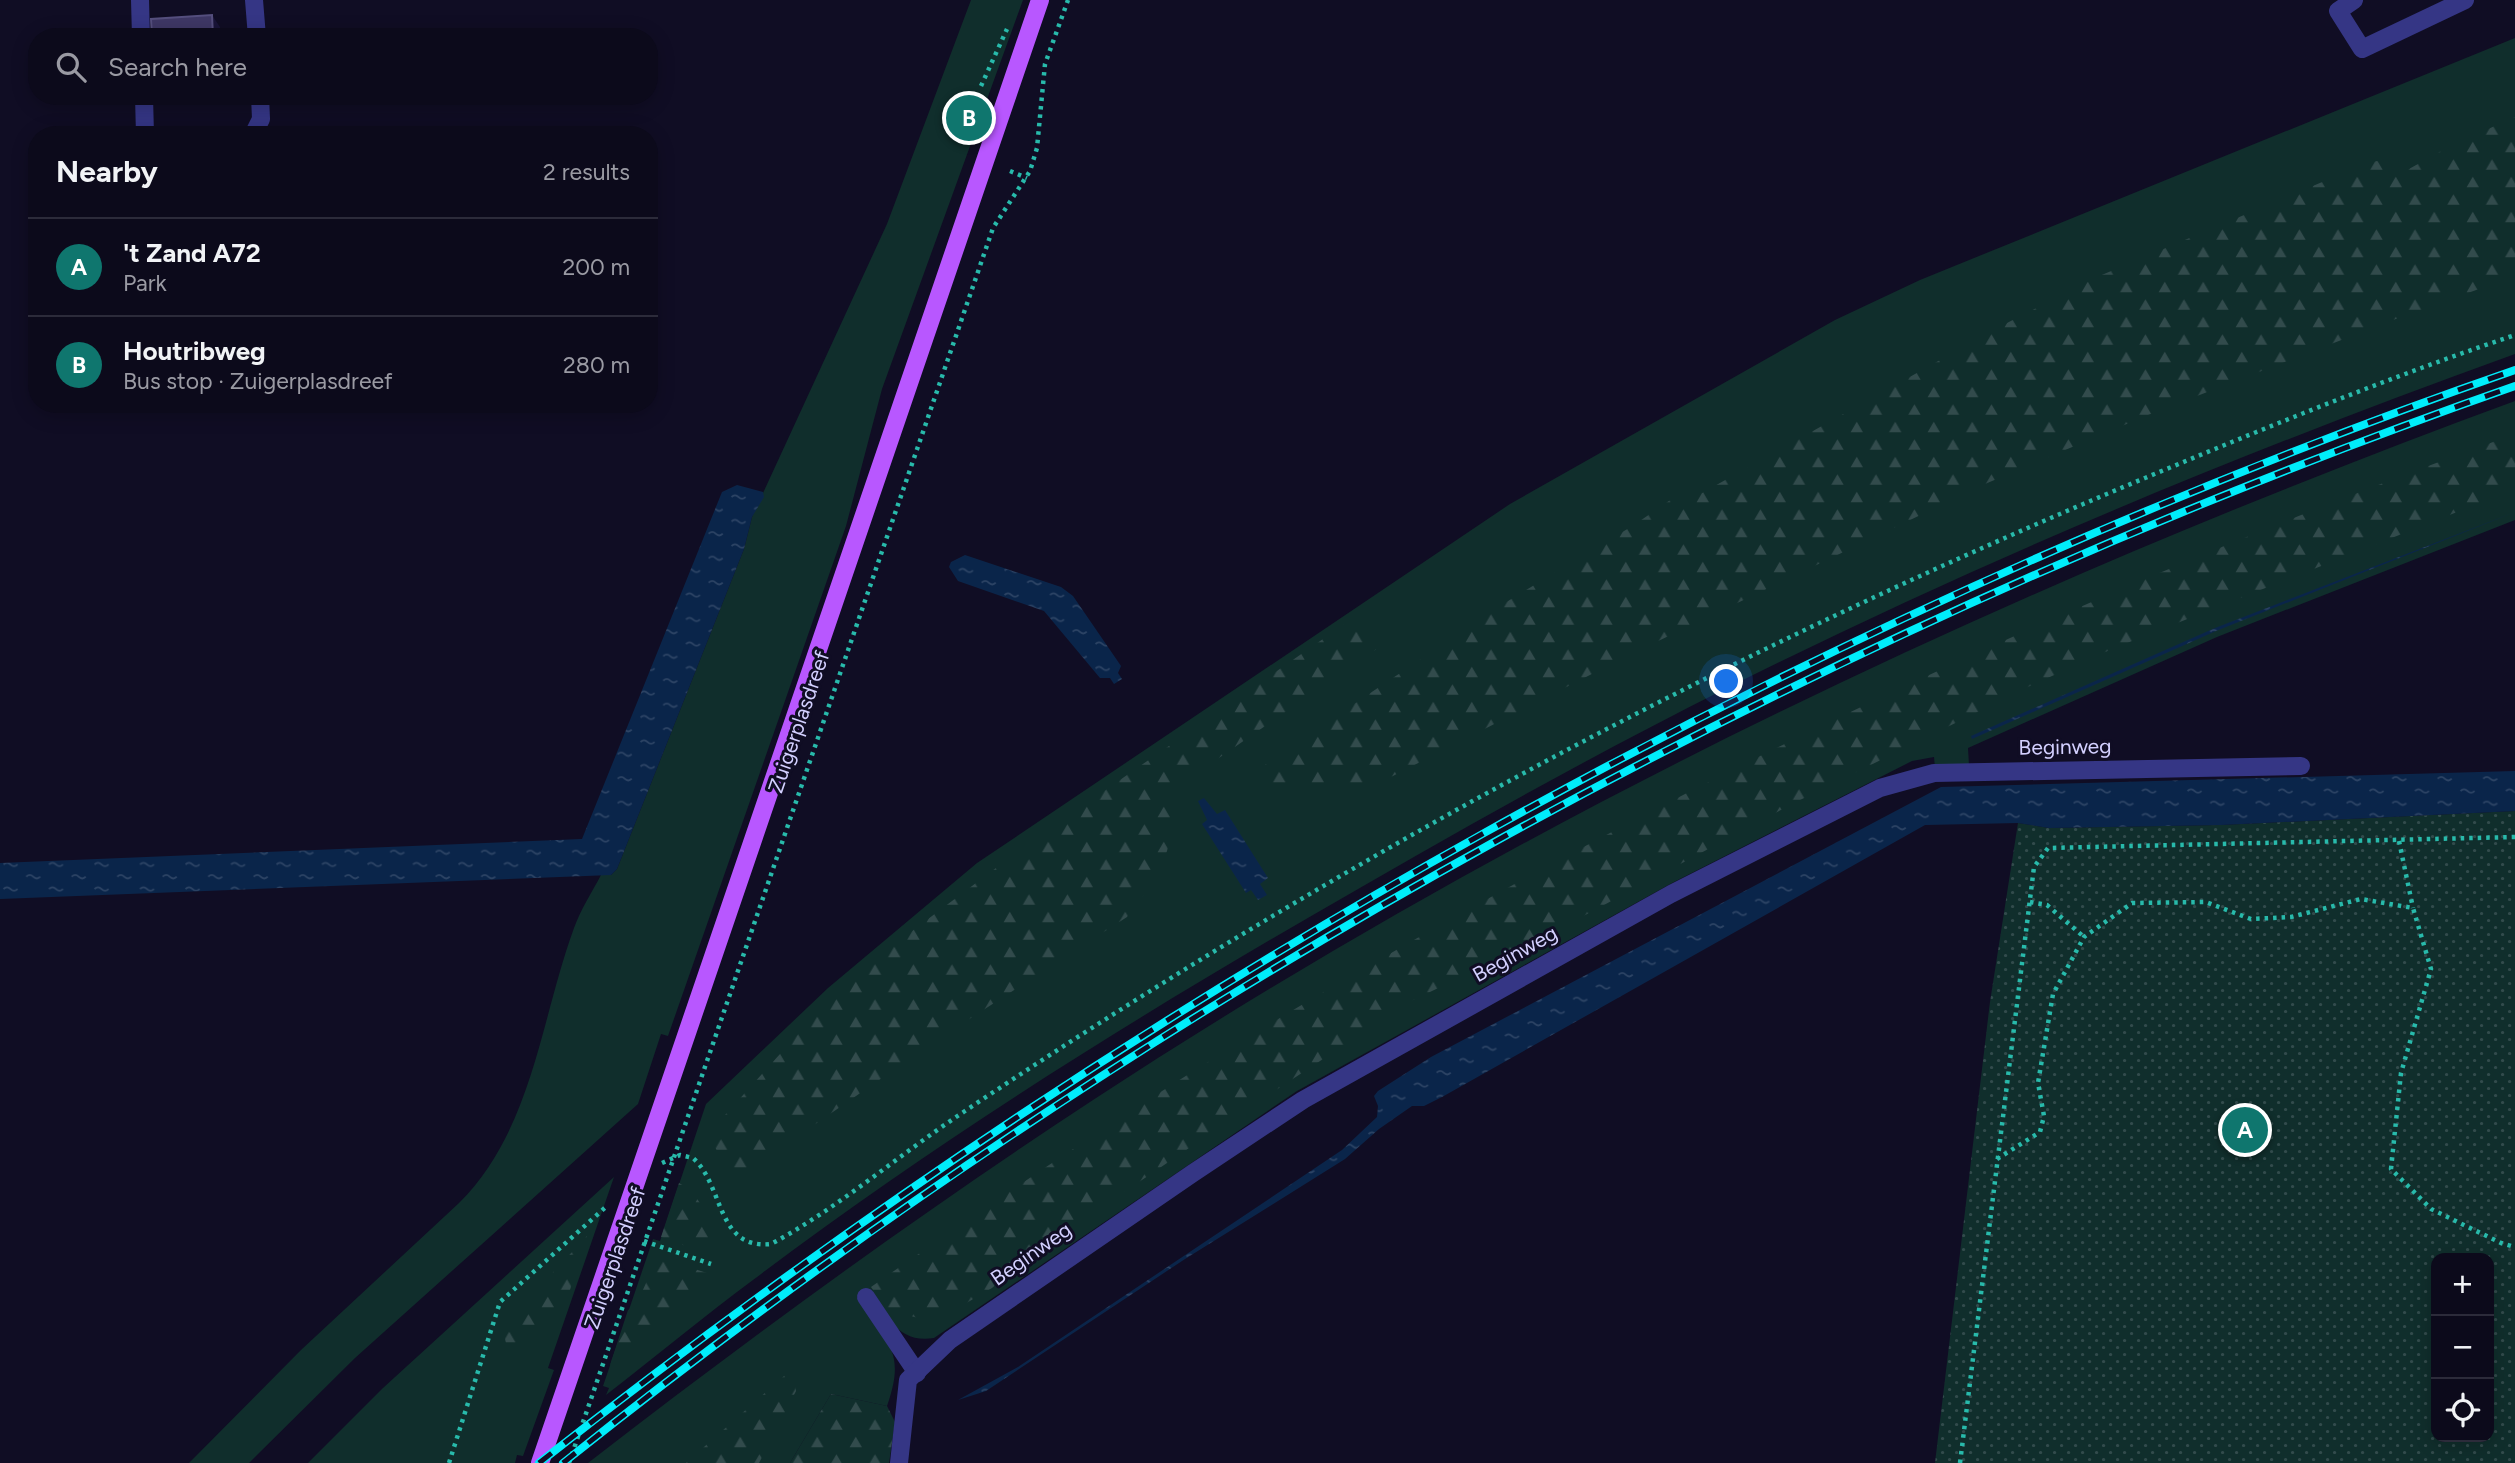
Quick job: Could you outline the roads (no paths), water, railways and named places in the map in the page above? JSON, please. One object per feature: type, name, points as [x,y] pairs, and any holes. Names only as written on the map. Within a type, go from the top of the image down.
[{"type":"main road","name":"Zuigerplasdreef","points":[[540,1463],[1040,0]]},
{"type":"lane","points":[[140,0],[141,28]]},
{"type":"lane","points":[[254,0],[256,28]]},
{"type":"lane","points":[[2354,0],[2337,11],[2362,49],[2465,0]]},
{"type":"lane","points":[[144,105],[145,126]]},
{"type":"lane","points":[[258,126],[261,119],[260,105]]},
{"type":"lane","name":"Beginweg","points":[[899,1463],[908,1380],[950,1340],[1004,1301],[1303,1100],[1671,894],[1880,788],[1934,773],[2301,766]]},
{"type":"lane","points":[[866,1297],[918,1373]]},
{"type":"water","points":[[737,485],[763,492],[764,497],[752,517],[744,549],[617,869],[611,875],[0,899],[0,863],[582,839],[722,492]]},
{"type":"water","points":[[2515,512],[2216,631],[1972,739],[1971,736],[2215,628]]},
{"type":"water","points":[[965,555],[1061,587],[1073,596],[1121,666],[1118,673],[1122,679],[1114,684],[1110,678],[1100,678],[1044,611],[958,581],[949,567],[951,562]]},
{"type":"water","points":[[2515,771],[2515,811],[2221,825],[2049,828],[2018,823],[1925,825],[1442,1097],[1424,1106],[1412,1106],[1379,1129],[1345,1159],[1185,1259],[986,1391],[958,1400],[1018,1367],[1342,1150],[1377,1117],[1378,1106],[1374,1096],[1378,1091],[1431,1057],[1941,787]]},
{"type":"water","points":[[1204,798],[1217,814],[1225,810],[1268,878],[1260,884],[1267,895],[1258,900],[1251,890],[1246,893],[1202,824],[1207,820],[1198,801]]},
{"type":"railway","points":[[539,1463],[765,1292],[998,1130],[1237,977],[1482,834],[1732,702],[1988,580],[2249,469],[2515,370]]},
{"type":"railway","points":[[563,1463],[784,1294],[1014,1134],[1250,983],[1494,842],[1742,712],[1996,592],[2254,483],[2515,386]]},
{"type":"place","name":"Houtribweg","points":[[969,118]]},
{"type":"place","name":"'t Zand A72","points":[[2245,1130]]}]
